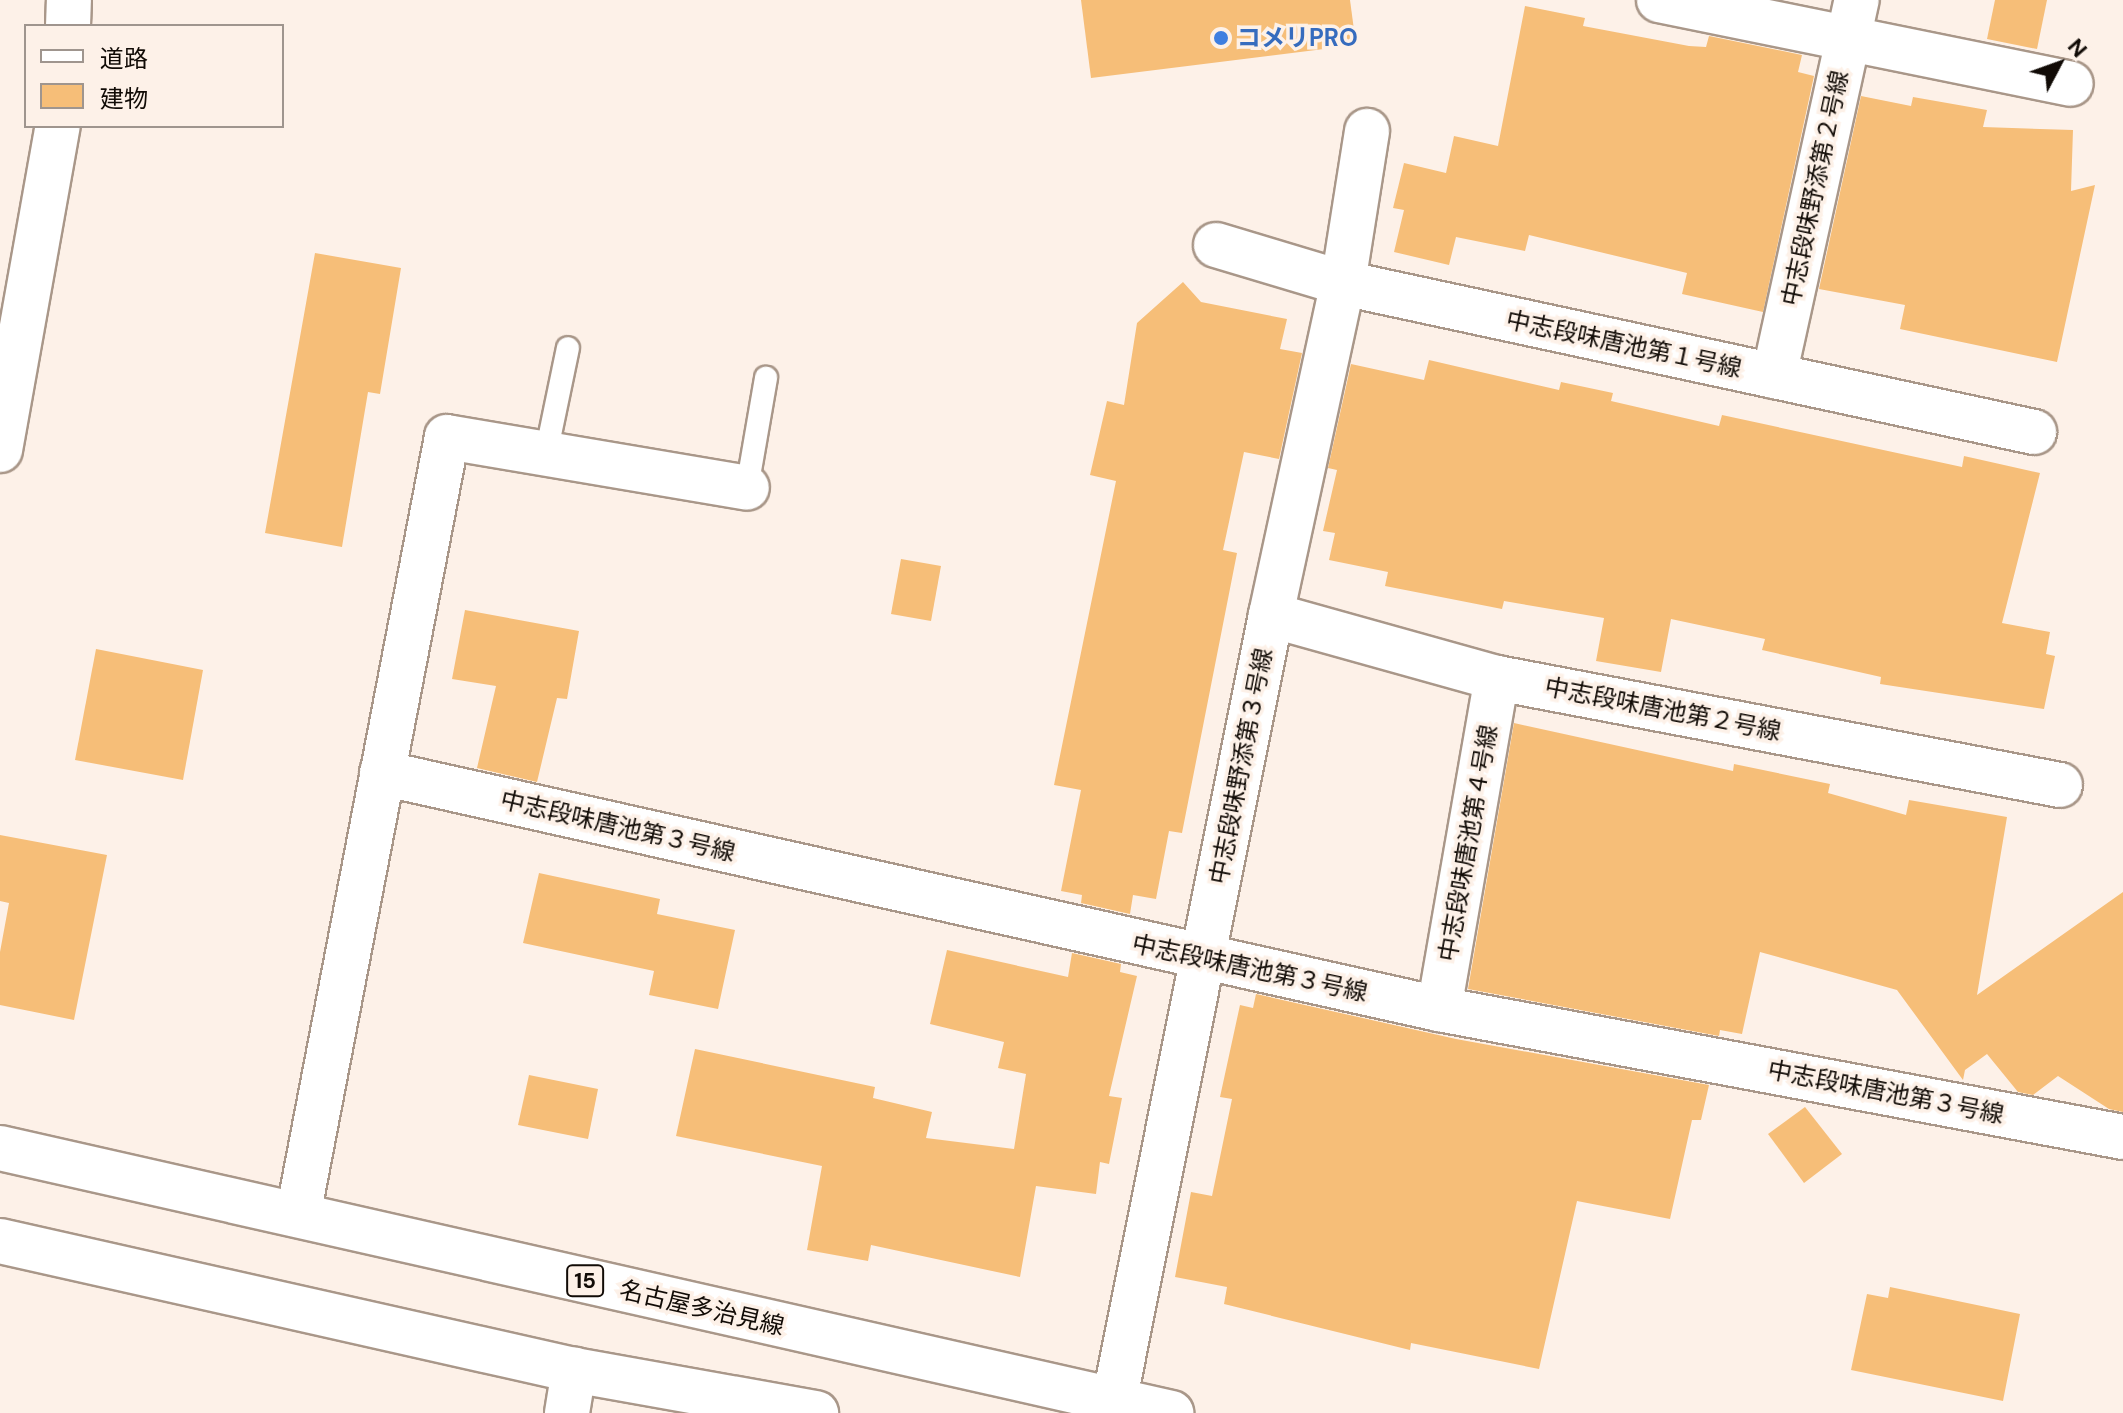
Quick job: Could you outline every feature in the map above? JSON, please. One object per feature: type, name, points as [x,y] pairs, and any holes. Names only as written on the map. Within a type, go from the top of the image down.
[{"type":"street","points":[[68,24],[69,0]]},
{"type":"street","points":[[1659,0],[1853,18],[2071,84]]},
{"type":"street","name":"中志段味野添第２号線","points":[[1774,376],[1853,18]]},
{"type":"street","points":[[0,448],[58,128]]},
{"type":"street","name":"中志段味野添第３号線","points":[[1114,1402],[1271,615],[1343,283],[1367,131]]},
{"type":"street","name":"中志段味唐池第１号線","points":[[1216,245],[1343,283],[2034,432]]},
{"type":"street","points":[[298,1215],[447,437],[747,488]]},
{"type":"street","name":"中志段味唐池第２号線","points":[[1271,615],[1497,678],[2060,785]]},
{"type":"street","name":"中志段味唐池第４号線","points":[[1439,1009],[1497,678]]},
{"type":"street","name":"中志段味唐池第３号線","points":[[382,773],[1203,959],[1439,1009],[2123,1137]]},
{"type":"street","name":"名古屋多治見線","points":[[0,1148],[1171,1413]]},
{"type":"street","points":[[0,1241],[574,1370],[816,1413]]},
{"type":"street","points":[[567,1413],[574,1370]]},
{"type":"lane","points":[[546,454],[568,348]]},
{"type":"lane","points":[[747,488],[766,378]]},
{"type":"building","name":"コメリPRO","points":[[1081,0],[1350,0],[1356,45],[1091,78]]},
{"type":"building","points":[[1995,0],[2047,0],[2037,49],[1987,39]]},
{"type":"building","points":[[1525,6],[1585,18],[1583,26],[1689,46],[1706,47],[1709,36],[1802,55],[1798,72],[1814,76],[1763,312],[1682,294],[1687,273],[1529,235],[1525,251],[1456,237],[1449,265],[1394,252],[1404,210],[1393,208],[1404,163],[1446,173],[1454,136],[1498,146]]},
{"type":"building","points":[[1861,96],[1911,106],[1913,97],[1987,110],[1983,127],[2073,130],[2071,191],[2095,185],[2057,362],[1900,329],[1905,305],[1819,289]]},
{"type":"building","points":[[315,253],[401,268],[380,394],[368,392],[342,547],[265,533]]},
{"type":"building","points":[[1183,282],[1201,302],[1287,319],[1280,349],[1302,353],[1279,459],[1244,452],[1223,550],[1237,553],[1182,833],[1169,831],[1156,899],[1133,895],[1130,914],[1081,903],[1082,895],[1061,891],[1081,790],[1054,785],[1116,481],[1090,475],[1107,401],[1124,405],[1137,323]]},
{"type":"building","points":[[1429,360],[1559,390],[1561,382],[1613,393],[1611,401],[1719,426],[1722,415],[1962,467],[1964,456],[2040,473],[2002,623],[2050,632],[2046,654],[2055,656],[2044,709],[1880,684],[1881,677],[1762,650],[1765,639],[1671,619],[1661,672],[1596,661],[1604,618],[1504,601],[1502,609],[1385,586],[1388,572],[1329,560],[1335,533],[1323,531],[1337,470],[1328,468],[1351,364],[1424,380]]},
{"type":"building","points":[[901,559],[941,566],[931,621],[891,614]]},
{"type":"building","points":[[465,610],[579,631],[567,699],[557,698],[537,782],[477,768],[496,686],[452,679]]},
{"type":"building","points":[[96,649],[203,670],[183,780],[75,760]]},
{"type":"building","points":[[1514,723],[1733,771],[1734,764],[1830,784],[1828,793],[1906,815],[1909,800],[2007,817],[1977,995],[2123,892],[2123,1112],[2109,1109],[2058,1076],[2033,1095],[2018,1092],[1987,1054],[1965,1070],[1963,1080],[1897,990],[1760,952],[1742,1034],[1720,1030],[1719,1036],[1468,989]]},
{"type":"building","points":[[0,835],[107,855],[74,1020],[0,1005],[0,952],[9,903],[0,901]]},
{"type":"building","points":[[539,873],[660,899],[657,914],[735,930],[718,1009],[649,995],[654,971],[523,943]]},
{"type":"building","points":[[947,950],[1068,977],[1072,953],[1121,964],[1120,972],[1137,976],[1109,1096],[1122,1098],[1109,1164],[1100,1162],[1096,1194],[1036,1186],[1020,1277],[871,1245],[868,1261],[807,1250],[822,1166],[676,1136],[695,1049],[875,1087],[873,1098],[932,1112],[926,1138],[1014,1149],[1026,1074],[998,1068],[1004,1042],[930,1024]]},
{"type":"building","points":[[1256,994],[1456,1039],[1709,1085],[1701,1120],[1692,1120],[1670,1219],[1577,1201],[1539,1369],[1411,1343],[1410,1350],[1224,1304],[1227,1287],[1175,1277],[1191,1192],[1212,1196],[1232,1099],[1220,1097],[1240,1005],[1253,1008]]},
{"type":"building","points":[[529,1075],[598,1089],[588,1139],[518,1125]]},
{"type":"building","points":[[1805,1107],[1842,1154],[1804,1183],[1768,1134]]},
{"type":"building","points":[[1890,1287],[2020,1314],[2003,1401],[1851,1370],[1867,1294],[1888,1298]]},
{"type":"place","name":"コメリPRO","points":[[1221,38]]}]
